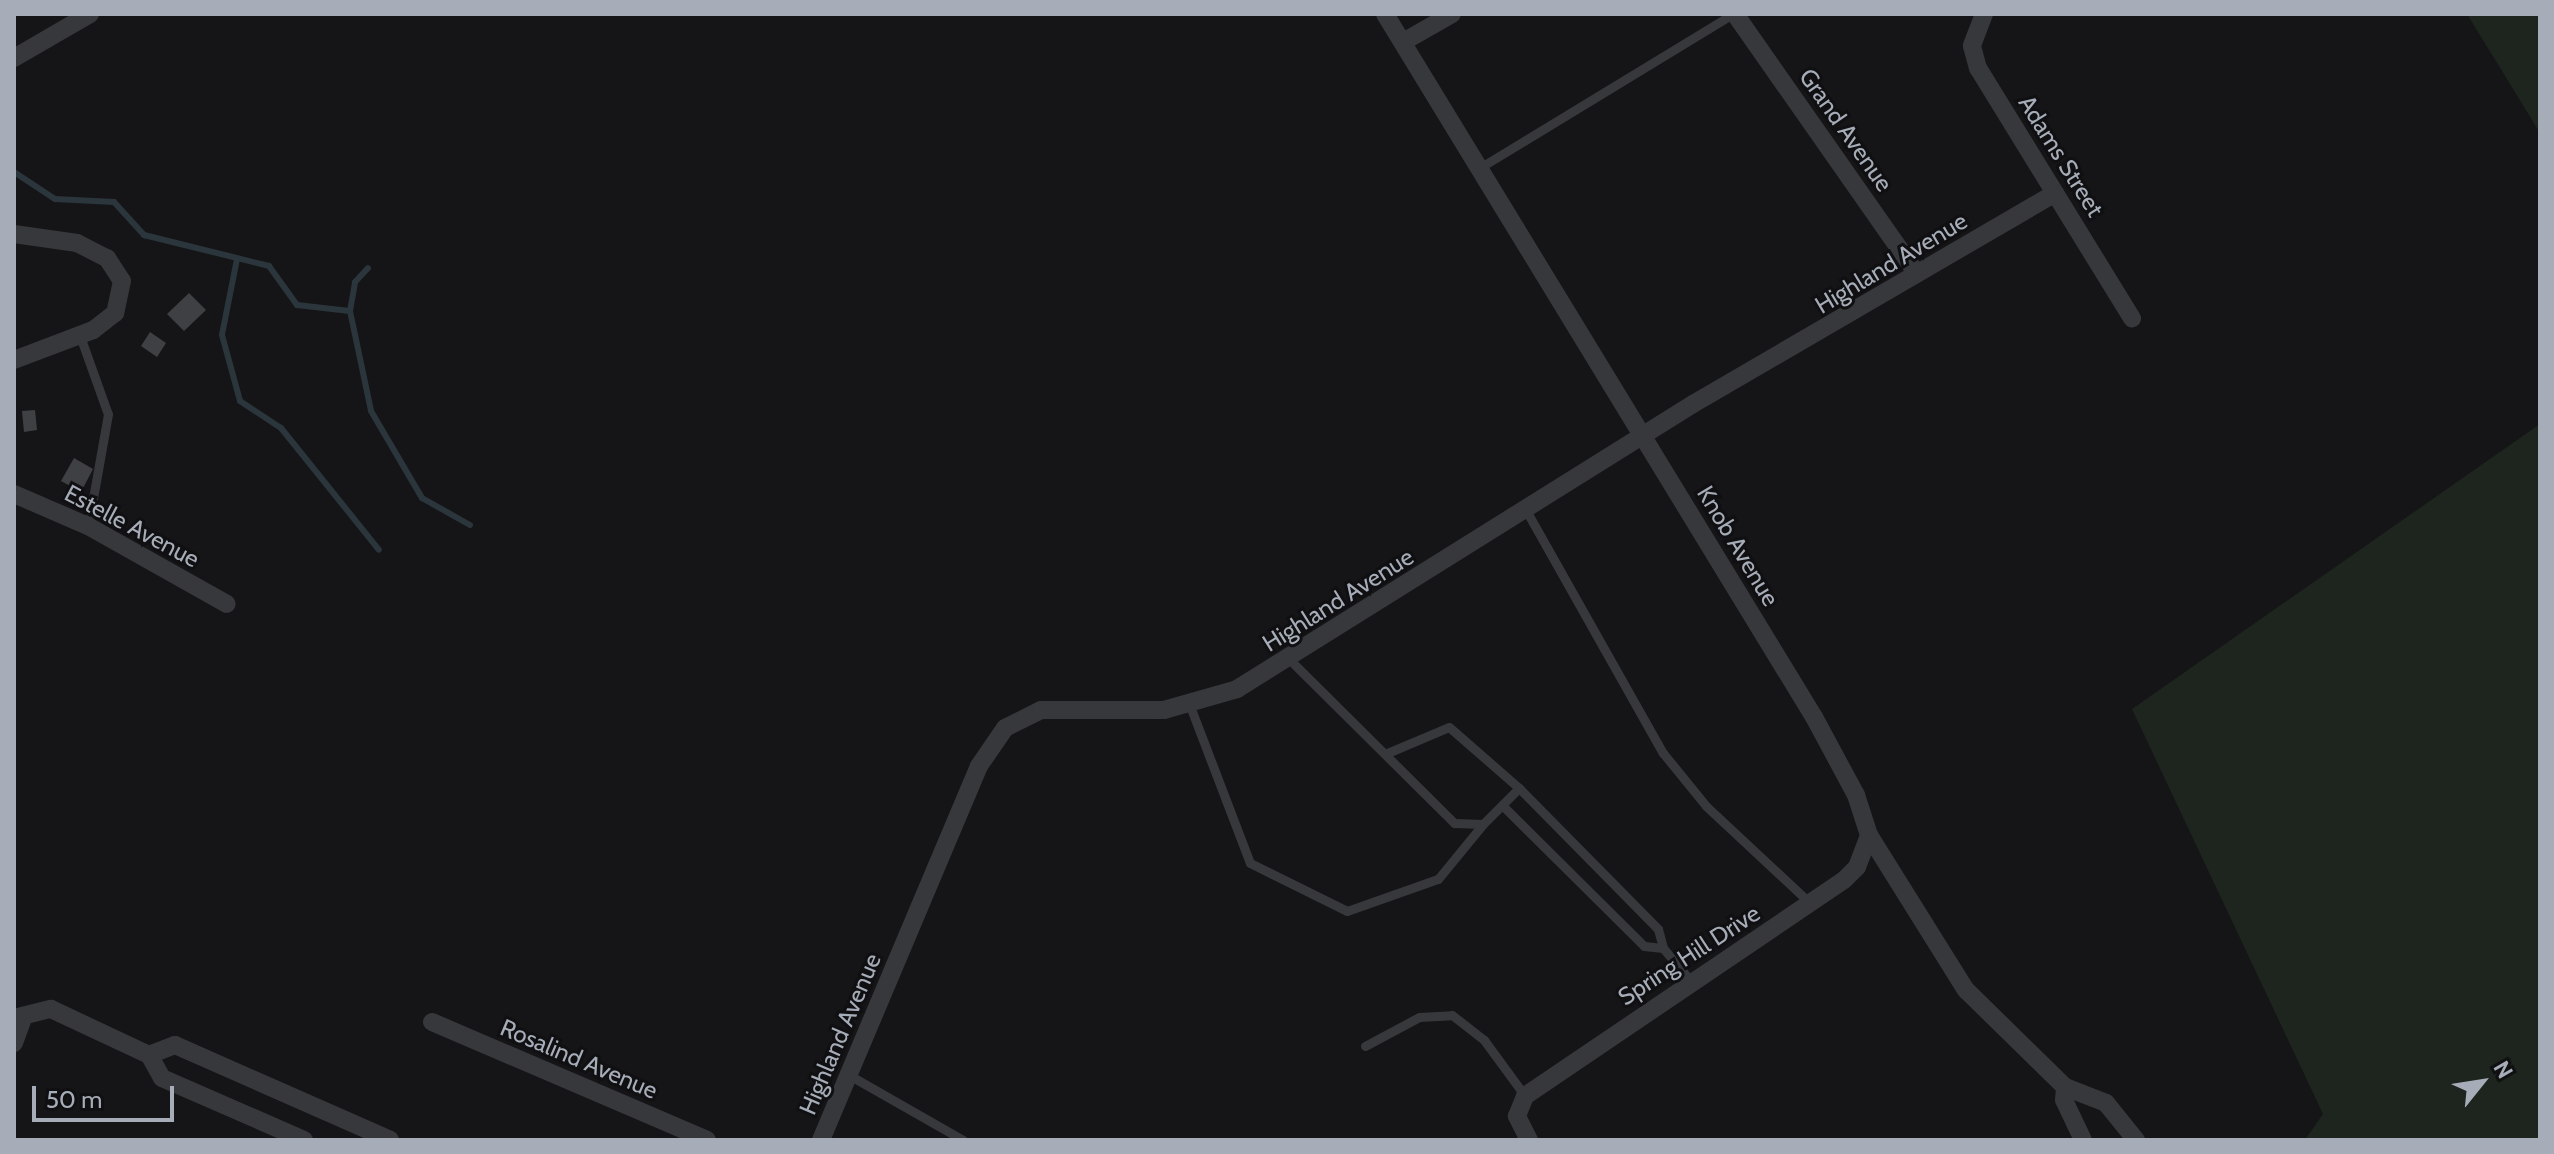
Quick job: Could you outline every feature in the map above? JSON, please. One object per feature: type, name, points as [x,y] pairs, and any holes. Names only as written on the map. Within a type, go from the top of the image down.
[{"type":"street","points":[[14,58],[90,14]]},
{"type":"street","name":"Knob Avenue","points":[[1385,14],[1822,730],[1856,795],[1869,835],[1966,990],[2065,1087],[2106,1103],[2136,1140]]},
{"type":"street","points":[[1403,42],[1452,14]]},
{"type":"street","name":"Grand Avenue","points":[[1734,14],[1917,274]]},
{"type":"street","name":"Adams Street","points":[[1984,14],[1972,46],[1978,68],[2132,318]]},
{"type":"street","name":"Highland Avenue","points":[[821,1140],[979,766],[1005,728],[1062,707],[1190,706],[1289,659],[1527,512],[1643,436],[2055,193]]},
{"type":"street","points":[[14,234],[77,243],[107,258],[122,281],[115,313],[80,336],[14,360]]},
{"type":"street","name":"Estelle Avenue","points":[[14,494],[88,526],[227,604]]},
{"type":"street","name":"Spring Hill Drive","points":[[1522,1100],[1691,981],[1811,904],[1857,867],[1869,835]]},
{"type":"street","points":[[14,1043],[18,1019],[51,1009],[149,1055],[162,1078],[304,1140]]},
{"type":"street","name":"Rosalind Avenue","points":[[432,1022],[707,1140]]},
{"type":"street","points":[[149,1055],[164,1044],[175,1045],[390,1140]]},
{"type":"street","name":"Knob Avenue","points":[[2065,1087],[2064,1100],[2083,1140]]},
{"type":"street","points":[[1522,1100],[1517,1116],[1529,1140]]},
{"type":"lane","points":[[1481,167],[1734,14]]},
{"type":"lane","points":[[80,336],[108,414],[88,526]]},
{"type":"lane","points":[[1527,512],[1663,753],[1706,806],[1811,904]]},
{"type":"lane","points":[[1289,659],[1454,823],[1483,824]]},
{"type":"lane","points":[[1190,706],[1250,863],[1347,911],[1438,879],[1483,824],[1519,788]]},
{"type":"lane","points":[[1385,754],[1449,727],[1519,788],[1658,929],[1663,948],[1691,981]]},
{"type":"lane","points":[[1502,805],[1644,946],[1663,948]]},
{"type":"lane","points":[[1365,1046],[1419,1017],[1452,1015],[1484,1040],[1522,1100]]},
{"type":"lane","points":[[849,1075],[962,1140]]},
{"type":"shaded area","points":[[2467,14],[2540,14],[2540,133]]},
{"type":"shaded area","points":[[2540,424],[2540,1140],[2305,1140],[2323,1114],[2132,709]]},
{"type":"building","points":[[189,293],[206,310],[184,331],[167,314]]},
{"type":"building","points":[[150,332],[166,343],[157,357],[141,346]]},
{"type":"building","points":[[35,410],[37,430],[24,432],[22,411]]},
{"type":"building","points":[[74,458],[93,469],[81,492],[61,481]]},
{"type":"waterway","points":[[14,172],[55,199],[114,202],[144,235],[269,266],[297,305],[350,311],[355,282],[368,268]]},
{"type":"waterway","points":[[237,259],[222,335],[240,401],[281,428],[379,550]]},
{"type":"waterway","points":[[350,311],[371,411],[422,498],[470,525]]}]
